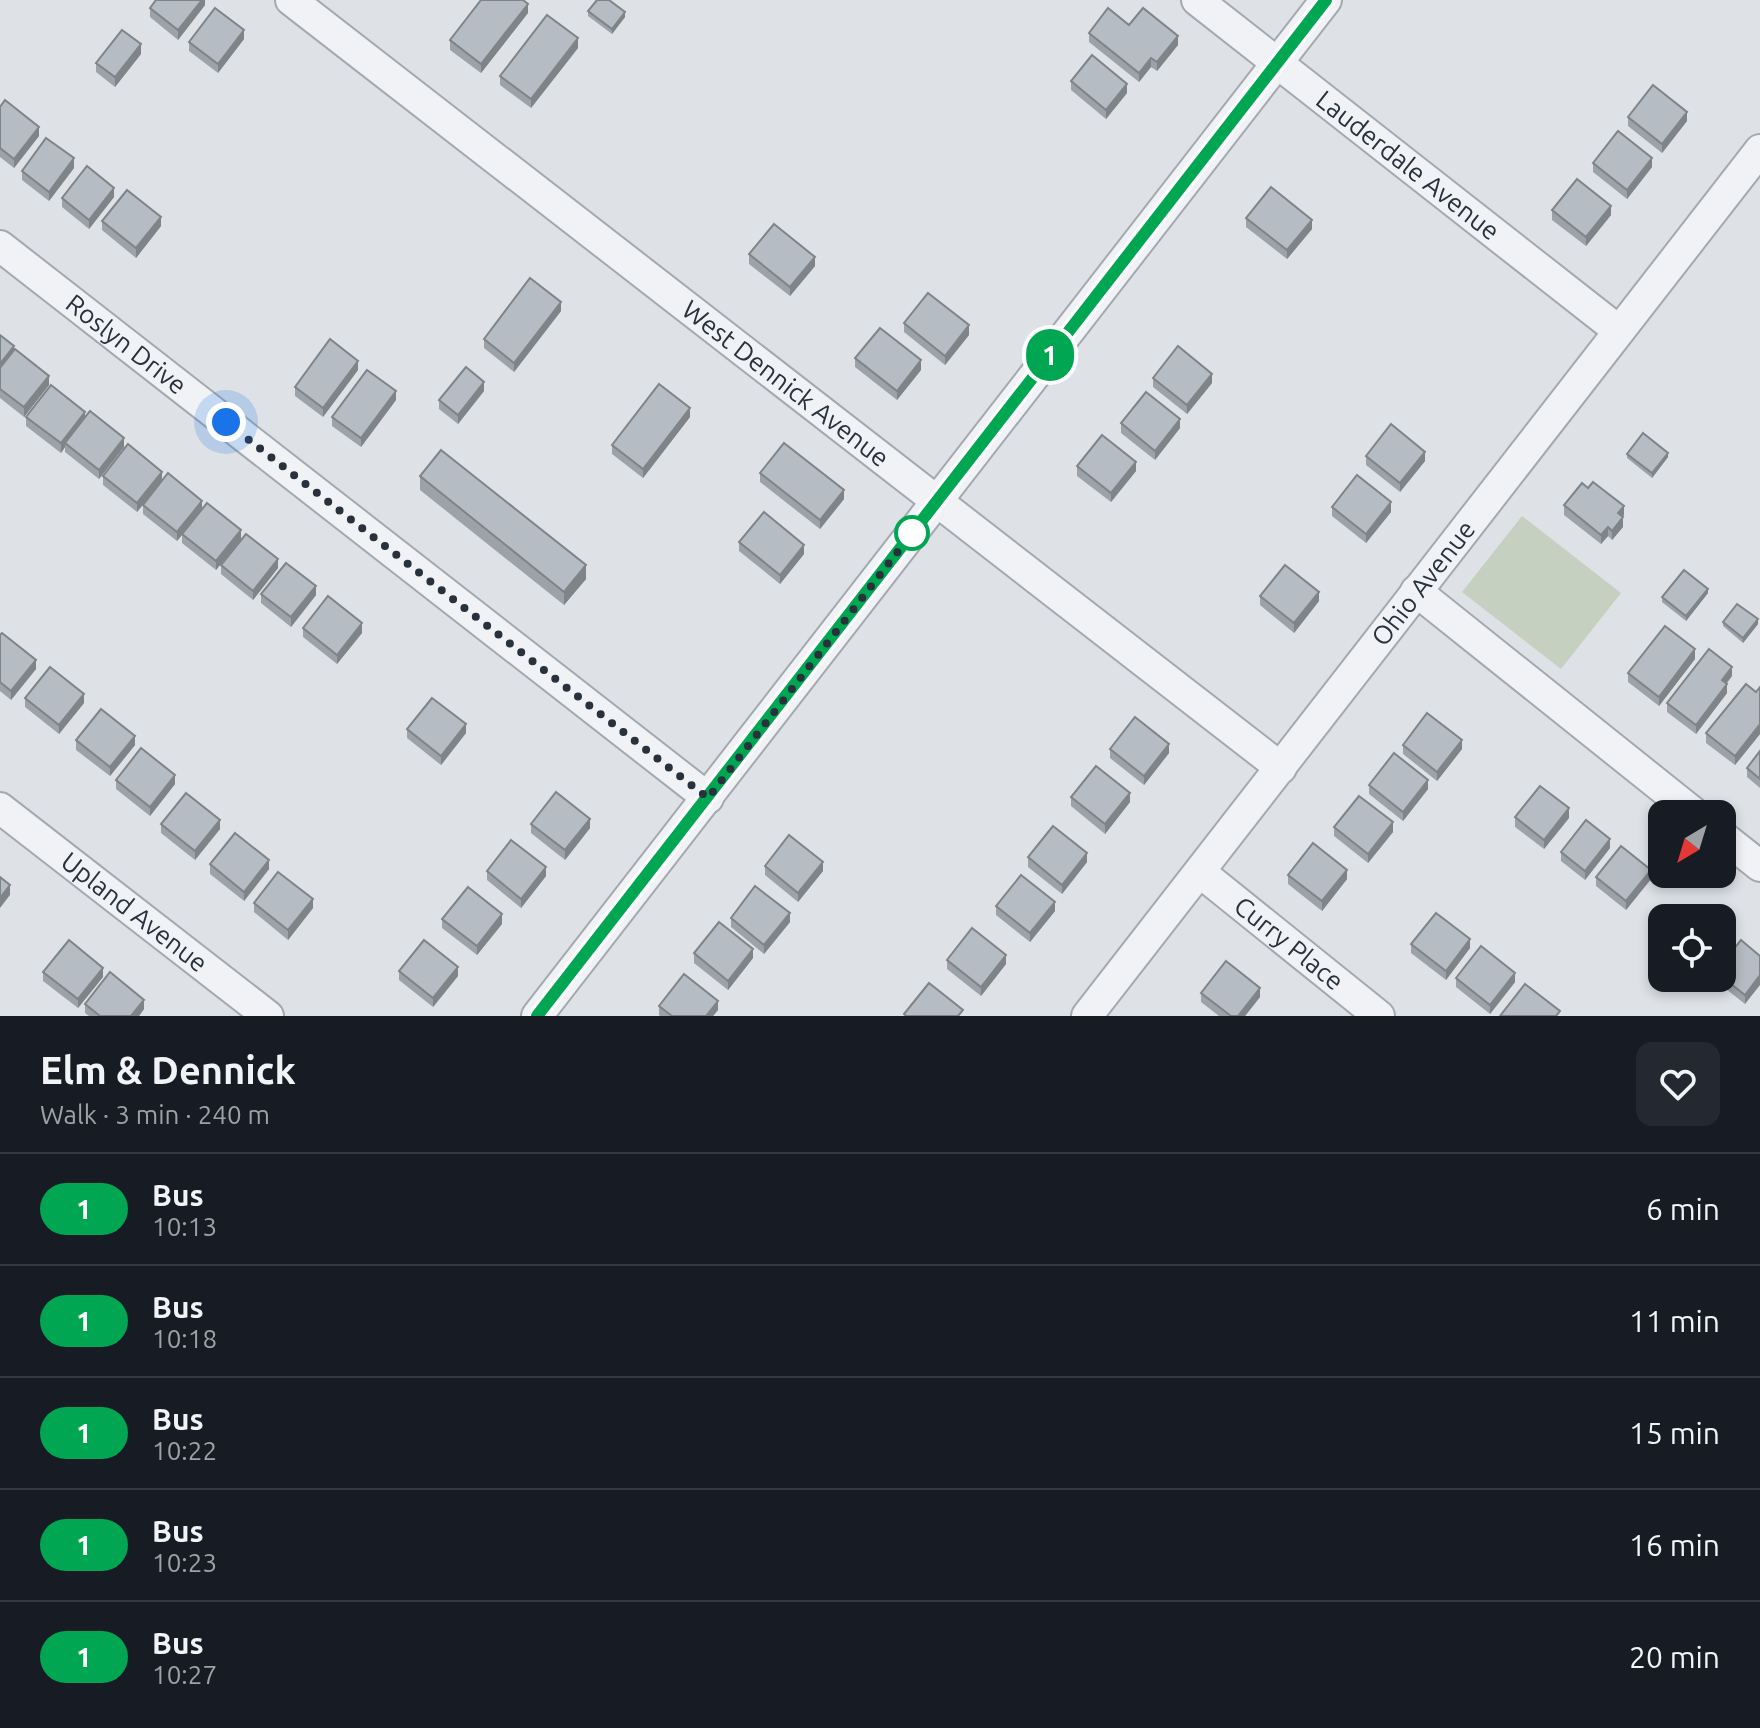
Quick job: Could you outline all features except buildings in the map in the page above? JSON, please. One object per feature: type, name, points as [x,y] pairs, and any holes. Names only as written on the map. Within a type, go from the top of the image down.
[{"type":"street","name":"West Dennick Avenue","points":[[291,0],[1281,768]]},
{"type":"street","name":"Lauderdale Avenue","points":[[1197,0],[1619,331]]},
{"type":"street","points":[[537,1016],[1326,0]]},
{"type":"street","name":"Ohio Avenue","points":[[1087,1016],[1760,150]]},
{"type":"street","name":"Roslyn Drive","points":[[0,246],[708,798]]},
{"type":"street","points":[[1416,591],[1677,800]]},
{"type":"street","name":"Upland Avenue","points":[[0,808],[268,1016]]},
{"type":"street","points":[[1736,847],[1760,866]]},
{"type":"street","name":"Curry Place","points":[[1200,872],[1379,1016]]},
{"type":"green space","points":[[1522,516],[1621,593],[1561,669],[1462,592]]},
{"type":"bus line","name":"1","points":[[537,1016],[1326,0]]},
{"type":"route","points":[[226,422],[708,798],[916,528],[912,533]]}]
